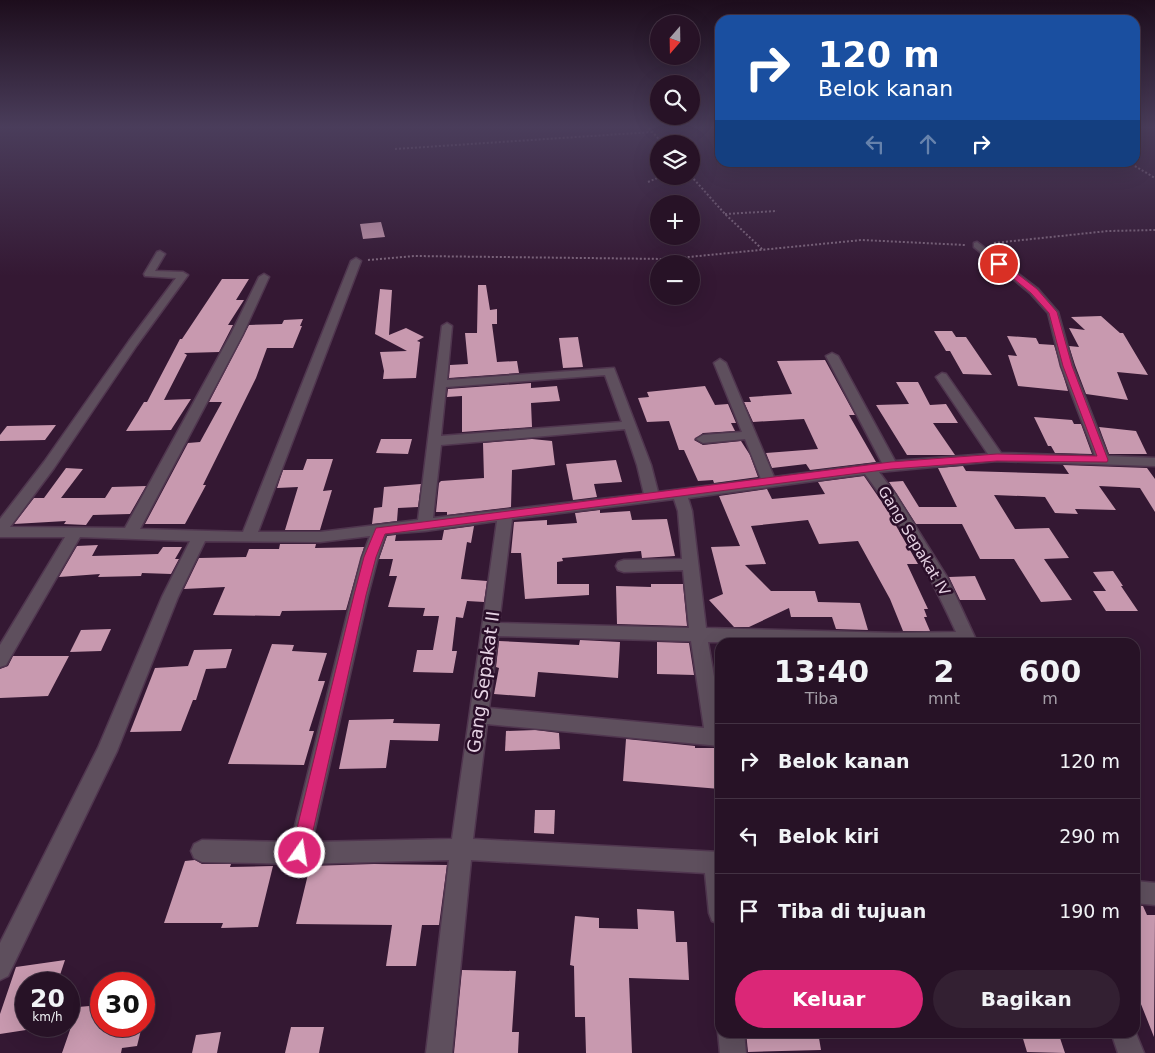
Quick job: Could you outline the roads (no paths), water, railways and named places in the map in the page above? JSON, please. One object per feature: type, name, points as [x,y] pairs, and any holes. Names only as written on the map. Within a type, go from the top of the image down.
[{"type":"street","points":[[977,245],[1034,291],[1053,312],[1068,366],[1103,460]]},
{"type":"street","points":[[0,531],[50,465],[133,343],[183,275],[149,274],[160,254]]},
{"type":"street","points":[[248,538],[356,261]]},
{"type":"street","points":[[130,533],[236,334],[264,277]]},
{"type":"street","points":[[425,526],[447,326]]},
{"type":"street","points":[[832,356],[891,466]]},
{"type":"street","points":[[720,363],[769,481]]},
{"type":"street","points":[[441,384],[608,370],[611,372],[644,465],[652,496]]},
{"type":"street","points":[[942,377],[997,457]]},
{"type":"street","points":[[435,441],[630,425]]},
{"type":"street","points":[[703,439],[751,435]]},
{"type":"street","points":[[0,531],[130,533],[248,538],[320,537],[425,526],[891,466],[997,457],[1155,462]]},
{"type":"street","name":"Gang Sepakat IV","points":[[869,468],[892,498],[942,581],[967,638]]},
{"type":"street","points":[[680,494],[685,511],[698,634],[715,722]]},
{"type":"street","name":"Gang Sepakat II","points":[[439,1053],[461,849],[505,515]]},
{"type":"street","points":[[300,853],[360,595],[370,557],[380,531]]},
{"type":"street","points":[[0,660],[76,532]]},
{"type":"street","points":[[0,968],[107,751],[170,597],[200,535]]},
{"type":"street","points":[[624,566],[690,564]]},
{"type":"street","points":[[490,629],[829,638]]},
{"type":"street","points":[[478,715],[715,738]]},
{"type":"street","points":[[202,851],[300,853],[461,849],[715,863]]},
{"type":"street","points":[[1140,892],[1155,894]]},
{"type":"street","points":[[732,1038],[733,1053]]},
{"type":"street","points":[[1125,1038],[1131,1053]]}]
